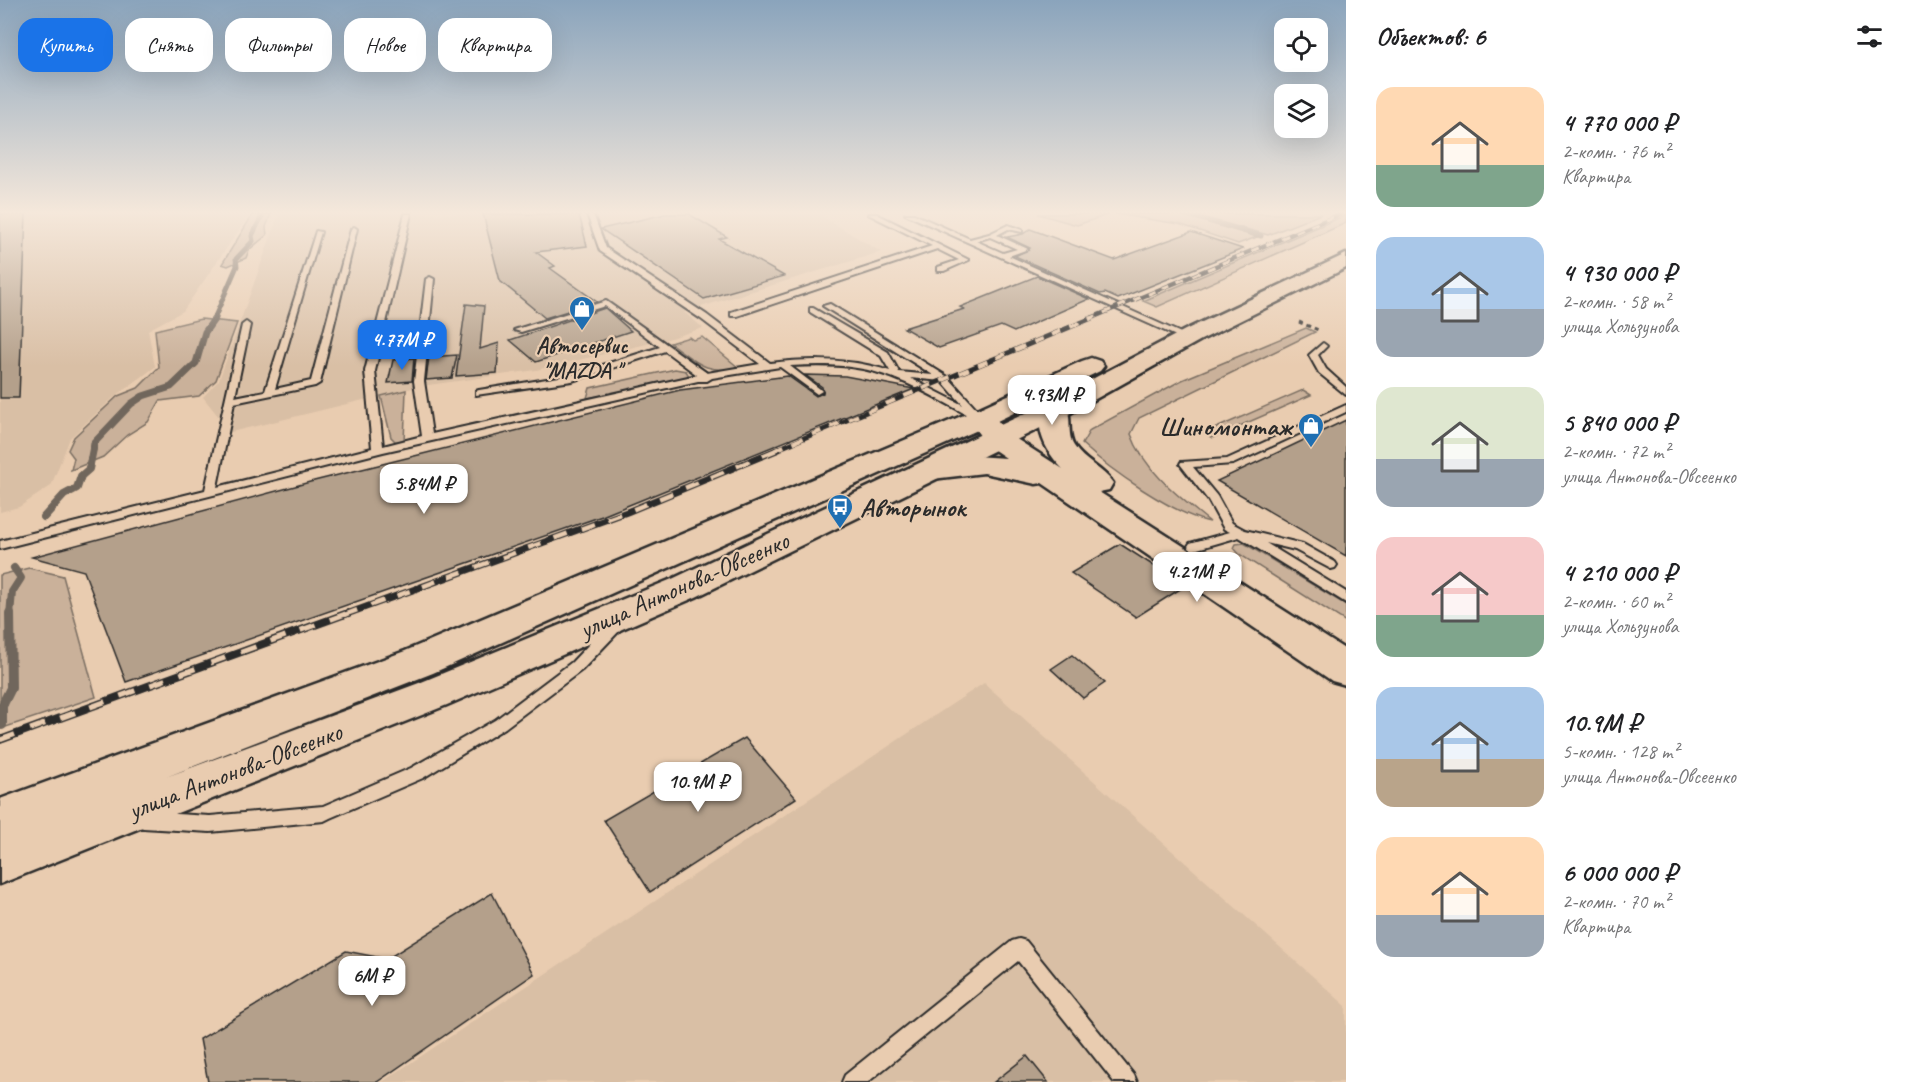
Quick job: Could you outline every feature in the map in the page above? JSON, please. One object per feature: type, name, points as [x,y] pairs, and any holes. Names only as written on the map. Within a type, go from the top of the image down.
[{"type":"main road","name":"улица Антонова-Овсеенко","points":[[0,861],[433,694],[629,611],[932,470],[997,429],[1065,380],[1163,327],[1296,264]]},
{"type":"main road","name":"улица Антонова-Овсеенко","points":[[0,820],[419,662],[997,429],[1055,410],[1188,338],[1339,264]]},
{"type":"main road","points":[[1055,410],[1052,431],[1061,452],[1088,488]]},
{"type":"main road","points":[[997,429],[1088,488],[1346,670]]},
{"type":"main road","points":[[932,470],[976,462],[1005,465],[1044,478],[1088,488],[1194,546],[1346,644]]},
{"type":"lane","points":[[268,393],[308,264]]},
{"type":"lane","points":[[230,401],[315,383],[345,264]]},
{"type":"lane","points":[[378,451],[370,371],[396,264]]},
{"type":"lane","points":[[626,264],[701,315],[767,365]]},
{"type":"lane","points":[[734,314],[884,264]]},
{"type":"lane","points":[[941,269],[953,264]]},
{"type":"lane","points":[[1019,264],[1061,286],[1188,338]]},
{"type":"lane","points":[[427,438],[419,381],[430,279]]},
{"type":"lane","points":[[518,330],[606,303],[707,378]]},
{"type":"lane","points":[[827,306],[945,380],[997,429]]},
{"type":"lane","points":[[813,310],[885,354],[896,374],[997,429]]},
{"type":"lane","points":[[210,493],[246,325]]},
{"type":"lane","points":[[1323,346],[1313,355],[1322,371],[1346,392]]},
{"type":"lane","points":[[479,393],[572,378],[667,348]]},
{"type":"lane","points":[[0,545],[490,422],[767,365],[849,364],[896,374],[945,380]]},
{"type":"lane","points":[[783,365],[818,391]]},
{"type":"lane","points":[[1346,408],[1229,462],[1185,464],[1213,500],[1228,526],[1346,598]]},
{"type":"lane","points":[[1194,546],[1242,534],[1299,547],[1331,565]]},
{"type":"lane","points":[[112,818],[210,824],[324,813],[417,773],[500,724],[577,666],[629,611]]},
{"type":"lane","points":[[852,1082],[1019,948],[1127,1082]]},
{"type":"path","points":[[1299,322],[1325,332]]},
{"type":"shaded area","points":[[0,264],[215,264],[183,311],[148,330],[155,367],[113,398],[70,438],[51,486],[19,507],[0,512]]},
{"type":"shaded area","points":[[261,264],[840,264],[684,312],[703,328],[664,340],[536,370],[421,386],[231,432],[203,397],[219,380]]},
{"type":"shaded area","points":[[1229,264],[1253,264],[1157,307],[1143,301]]},
{"type":"shaded area","points":[[201,319],[237,323],[216,380],[199,396],[160,401],[148,422],[127,435],[103,457],[71,470],[74,458],[68,450],[74,437],[118,396],[138,388],[159,367],[155,330]]},
{"type":"shaded area","points":[[1306,328],[1315,332],[1139,418],[1131,434],[1154,472],[1210,522],[1161,501],[1109,466],[1082,444],[1090,430],[1182,380]]},
{"type":"shaded area","points":[[689,337],[693,340],[702,337],[739,368],[709,368],[694,361],[670,343]]},
{"type":"shaded area","points":[[675,369],[686,371],[689,376],[678,382],[587,398],[590,388]]},
{"type":"shaded area","points":[[406,390],[404,442],[395,441],[391,437],[381,396]]},
{"type":"shaded area","points":[[1303,390],[1311,395],[1212,438],[1205,433]]},
{"type":"shaded area","points":[[1244,543],[1346,605],[1346,622],[1239,554],[1234,548],[1236,544]]},
{"type":"shaded area","points":[[29,568],[63,576],[96,697],[0,729],[0,575]]},
{"type":"shaded area","points":[[984,683],[1346,1006],[1346,1082],[382,1082]]},
{"type":"building","points":[[0,264],[24,264],[19,398],[0,398]]},
{"type":"building","points":[[496,264],[553,264],[555,266],[550,268],[597,302],[545,318],[500,281]]},
{"type":"building","points":[[653,264],[764,264],[784,276],[704,299]]},
{"type":"building","points":[[1034,264],[1204,264],[1118,299],[1105,293],[1100,294]]},
{"type":"building","points":[[1037,276],[1089,299],[1014,332],[1001,326],[939,348],[904,328],[964,309],[960,307]]},
{"type":"building","points":[[466,304],[484,306],[480,349],[499,343],[497,373],[456,376]]},
{"type":"building","points":[[605,308],[631,331],[536,362],[510,340]]},
{"type":"building","points":[[457,355],[452,378],[426,380],[429,357]]},
{"type":"building","points":[[414,358],[412,381],[388,383],[393,360]]},
{"type":"building","points":[[805,375],[845,376],[914,389],[602,516],[126,682],[84,571],[32,557],[310,482],[680,390],[788,376],[816,396],[823,393],[822,387]]},
{"type":"building","points":[[1346,420],[1346,556],[1217,481],[1264,459]]},
{"type":"building","points":[[1120,544],[1185,586],[1136,617],[1071,573]]},
{"type":"building","points":[[1072,655],[1105,683],[1083,698],[1051,669]]},
{"type":"building","points":[[745,738],[796,798],[650,892],[604,820]]},
{"type":"building","points":[[492,893],[534,974],[377,1082],[208,1082],[200,1039],[346,951],[387,959]]},
{"type":"building","points":[[1027,1056],[1048,1082],[994,1082]]},
{"type":"waterway","points":[[214,319],[237,264]]},
{"type":"waterway","points":[[93,450],[94,443],[131,404],[143,396],[171,387],[196,363],[205,332],[215,318]]},
{"type":"waterway","points":[[44,517],[64,495],[77,488],[81,476],[89,469],[93,449]]},
{"type":"waterway","points":[[10,615],[12,592],[21,578],[14,568]]},
{"type":"waterway","points":[[2,725],[2,706],[11,688],[10,615]]},
{"type":"railway","points":[[1089,319],[1219,264]]},
{"type":"railway","points":[[775,450],[1092,318]]},
{"type":"railway","points":[[344,615],[627,512],[779,449]]},
{"type":"railway","points":[[0,740],[348,613]]},
{"type":"place","name":"Автосервис \"MAZDA \"","points":[[582,332]]},
{"type":"place","name":"Шиномонтаж","points":[[1311,449]]},
{"type":"place","name":"Авторынок","points":[[840,530]]}]
